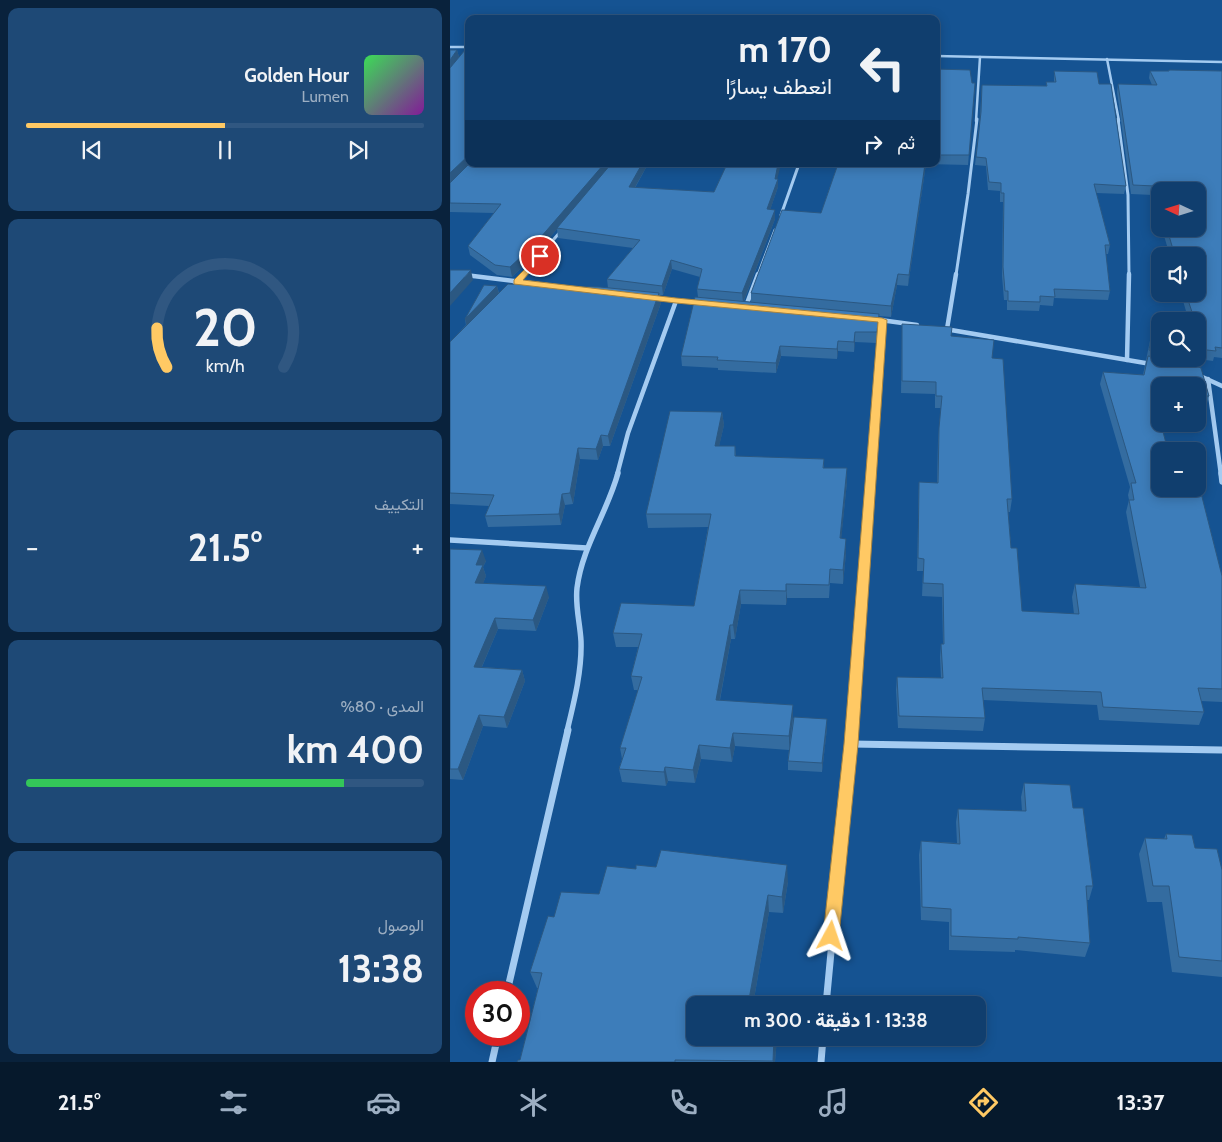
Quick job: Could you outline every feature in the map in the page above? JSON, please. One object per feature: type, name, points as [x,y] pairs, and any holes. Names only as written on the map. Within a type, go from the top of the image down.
[{"type":"street","points":[[450,47],[465,47]]},
{"type":"street","points":[[940,56],[1222,62]]},
{"type":"street","points":[[946,329],[968,202],[977,118],[980,57]]},
{"type":"street","points":[[1106,60],[1124,151],[1128,196],[1130,238],[1127,360]]},
{"type":"street","points":[[780,218],[798,167]]},
{"type":"street","points":[[510,287],[568,222]]},
{"type":"street","points":[[746,306],[776,226]]},
{"type":"street","points":[[460,274],[563,287]]},
{"type":"street","points":[[648,297],[702,303]]},
{"type":"street","points":[[511,981],[577,690],[581,642],[577,613],[577,588],[588,548],[616,483],[628,433],[676,301]]},
{"type":"street","points":[[737,306],[756,308]]},
{"type":"street","points":[[863,318],[919,325]]},
{"type":"street","points":[[827,996],[832,918],[851,744],[882,320]]},
{"type":"street","points":[[937,328],[1151,364]]},
{"type":"street","points":[[1194,373],[1222,386]]},
{"type":"street","points":[[1208,379],[1222,482]]},
{"type":"street","points":[[450,540],[588,548]]},
{"type":"street","points":[[851,744],[1222,750]]},
{"type":"street","points":[[492,1062],[496,1046]]},
{"type":"street","points":[[821,1062],[822,1046]]},
{"type":"building","points":[[450,50],[457,50],[450,60]]},
{"type":"building","points":[[465,50],[465,159],[450,173],[450,68]]},
{"type":"building","points":[[940,69],[970,70],[972,83],[975,83],[969,155],[940,155]]},
{"type":"building","points":[[1054,71],[1097,72],[1099,84],[1111,84],[1126,186],[1094,184],[1110,245],[1105,245],[1110,291],[1054,289],[1055,297],[1040,296],[1040,302],[1008,301],[1008,291],[1005,291],[1003,267],[1004,193],[1001,193],[1001,183],[989,182],[986,158],[976,157],[982,85],[1047,86],[1046,82],[1056,82]]},
{"type":"building","points":[[1150,71],[1222,71],[1222,348],[1215,347],[1216,351],[1206,350],[1206,312],[1192,312],[1189,302],[1206,302],[1206,247],[1172,247],[1170,238],[1206,238],[1206,182],[1151,182],[1151,186],[1133,185],[1118,84],[1157,85]]},
{"type":"building","points":[[466,167],[601,167],[534,245],[510,267],[495,265],[468,246],[501,204],[450,203],[450,183]]},
{"type":"building","points":[[608,167],[640,167],[629,187],[714,192],[726,167],[777,167],[775,179],[778,179],[767,209],[775,210],[742,293],[697,289],[702,269],[671,260],[662,286],[607,279],[640,240],[557,228]]},
{"type":"building","points":[[837,167],[925,167],[909,275],[898,274],[891,306],[751,293],[782,210],[821,213]]},
{"type":"building","points":[[450,270],[471,270],[450,293]]},
{"type":"building","points":[[508,284],[600,287],[659,293],[608,436],[601,435],[596,449],[578,448],[570,493],[562,494],[559,514],[485,516],[494,495],[450,493],[450,342]]},
{"type":"building","points":[[484,285],[497,286],[465,319]]},
{"type":"building","points":[[695,297],[879,314],[877,332],[855,332],[854,342],[838,341],[837,349],[780,346],[776,363],[717,360],[718,357],[681,356]]},
{"type":"building","points":[[902,324],[952,327],[951,336],[994,340],[992,358],[1003,359],[1012,499],[1007,499],[1011,548],[1017,548],[1022,611],[1079,614],[1075,584],[1146,588],[1129,500],[1134,500],[1131,483],[1136,483],[1103,372],[1144,375],[1148,356],[1151,356],[1151,367],[1201,368],[1204,377],[1151,377],[1151,432],[1163,432],[1166,442],[1151,442],[1151,497],[1202,497],[1222,576],[1222,689],[1198,688],[1204,712],[1103,707],[1101,692],[982,688],[985,718],[899,716],[897,677],[943,678],[941,644],[944,644],[943,584],[923,583],[924,559],[918,558],[919,482],[938,483],[939,428],[942,396],[936,396],[936,382],[902,381]]},
{"type":"building","points":[[1206,386],[1209,396],[1206,396]]},
{"type":"building","points":[[670,411],[722,412],[715,446],[735,446],[735,456],[824,459],[823,468],[847,468],[840,538],[846,539],[843,570],[830,569],[829,585],[786,584],[786,591],[740,590],[733,625],[730,625],[716,700],[793,705],[789,736],[733,733],[730,748],[699,745],[693,770],[665,767],[664,772],[619,769],[626,748],[620,748],[642,677],[631,676],[642,634],[613,633],[621,603],[694,606],[711,514],[646,514]]},
{"type":"building","points":[[450,549],[482,550],[476,565],[483,565],[475,583],[546,586],[533,620],[495,618],[474,667],[522,670],[504,717],[479,715],[458,769],[450,769]]},
{"type":"building","points":[[794,717],[827,719],[822,763],[788,761]]},
{"type":"building","points":[[1024,783],[1070,785],[1073,808],[1083,808],[1093,886],[1086,886],[1090,943],[1018,937],[1018,939],[951,936],[951,909],[922,907],[921,841],[960,844],[958,809],[1026,811]]},
{"type":"building","points":[[1166,834],[1192,835],[1195,848],[1217,849],[1222,870],[1222,961],[1179,957],[1169,886],[1153,886],[1145,838],[1167,839]]},
{"type":"building","points":[[661,850],[787,865],[782,897],[768,895],[750,996],[686,996],[686,1046],[774,1046],[773,1061],[517,1062],[520,1060],[524,1046],[530,1046],[530,1020],[542,973],[530,972],[548,916],[554,917],[561,892],[599,894],[607,866],[636,869],[636,865],[656,867]]},
{"type":"route","points":[[540,256],[516,282],[676,301],[882,320],[851,744],[831,936]]}]
